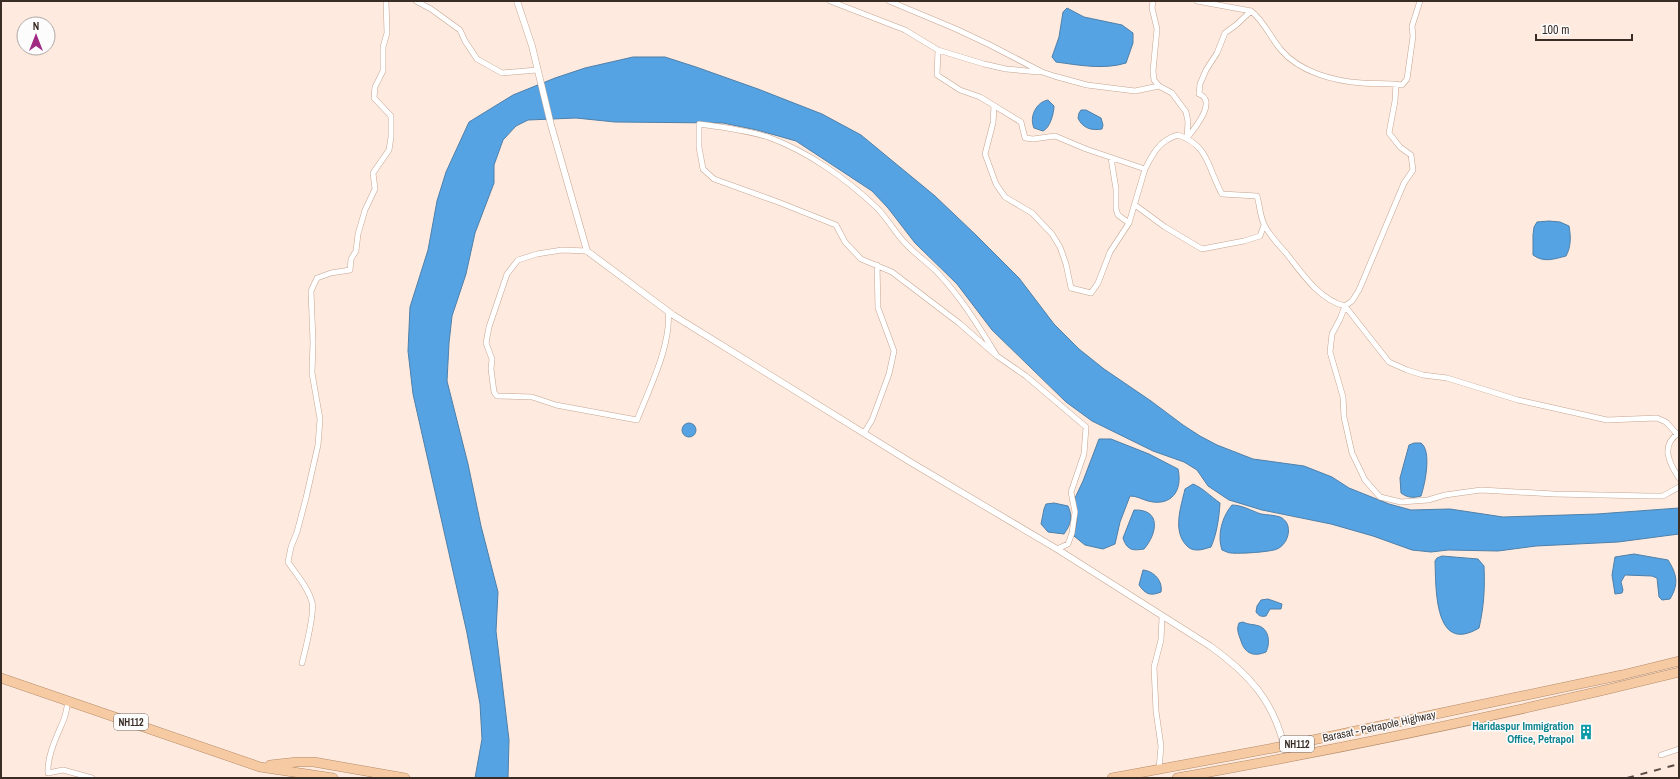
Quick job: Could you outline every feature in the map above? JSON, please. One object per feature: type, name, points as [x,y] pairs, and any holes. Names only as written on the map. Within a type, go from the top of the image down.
[{"type":"highway","name":"Barasat - Petrapole Highway","points":[[1112,778],[1284,746],[1622,675],[1679,661]]},
{"type":"highway","name":"Barasat - Petrapole Highway","points":[[1177,778],[1301,755],[1624,686],[1679,672]]},
{"type":"highway","name":"NH112","points":[[1,678],[260,767],[333,778]]},
{"type":"highway","name":"NH112","points":[[260,767],[297,762],[314,762],[405,778]]},
{"type":"street","points":[[302,663],[308,640],[313,604],[309,593],[288,562],[290,547],[297,532],[318,445],[320,419],[312,373],[313,342],[311,291],[317,278],[331,273],[350,270],[351,259],[356,251],[358,234],[364,210],[375,189],[372,172],[389,150],[391,137],[391,116],[374,98],[375,87],[383,71],[383,47],[387,33],[386,1]]},
{"type":"street","points":[[416,1],[431,9],[460,30],[464,41],[477,59],[502,73],[538,72]]},
{"type":"street","points":[[517,1],[532,46],[551,125],[587,251]]},
{"type":"street","points":[[830,1],[905,30],[938,50],[1006,69],[1042,72]]},
{"type":"street","points":[[889,1],[963,32],[1042,72],[1087,85],[1112,89],[1135,91],[1159,86]]},
{"type":"street","points":[[1153,1],[1152,8],[1156,29],[1153,71],[1154,80],[1159,86],[1172,93],[1186,112],[1188,122],[1187,138]]},
{"type":"street","points":[[1197,1],[1251,11],[1258,16],[1280,50],[1299,66],[1316,73],[1342,80],[1362,83],[1402,85],[1407,79],[1413,36],[1412,26],[1420,1]]},
{"type":"street","points":[[1187,138],[1200,122],[1206,108],[1206,99],[1204,96],[1199,94],[1200,84],[1206,70],[1217,53],[1225,33],[1251,11]]},
{"type":"street","points":[[938,50],[937,75],[960,90],[980,97],[1021,122],[1025,138],[1033,139],[1055,136],[1086,149],[1145,169]]},
{"type":"street","points":[[1396,84],[1395,101],[1388,133],[1400,147],[1411,155],[1413,170],[1404,183],[1359,290],[1352,301],[1345,306],[1332,334],[1330,352],[1343,397],[1344,417],[1352,453],[1365,480],[1380,497],[1401,502],[1428,500],[1445,495],[1481,490],[1554,494],[1663,496],[1679,487]]},
{"type":"street","points":[[994,106],[985,154],[996,184],[1005,197],[1032,213],[1052,234],[1060,247],[1066,264],[1071,288],[1091,293],[1098,283],[1110,252],[1129,223],[1145,169],[1157,148],[1167,138],[1178,135],[1187,138],[1196,144],[1202,151],[1222,194],[1257,196],[1264,225],[1299,270],[1322,293],[1337,304],[1345,306],[1389,362],[1423,375],[1447,378],[1525,402],[1607,420],[1657,418],[1666,422],[1678,434],[1669,442],[1667,448],[1669,458],[1679,478]]},
{"type":"street","points":[[997,356],[964,304],[937,272],[905,243],[878,209],[857,189],[826,167],[794,149],[767,137],[725,127],[699,124],[699,147],[703,169],[714,179],[836,225],[845,242],[861,259],[892,272],[959,323],[997,356],[1026,376],[1086,428],[1084,454],[1070,496],[1074,512],[1072,533],[1068,544],[1057,549]]},
{"type":"street","points":[[1111,158],[1116,189],[1116,209],[1118,215],[1129,223]]},
{"type":"street","points":[[1135,205],[1170,230],[1202,249],[1244,241],[1260,236],[1264,225]]},
{"type":"street","points":[[668,311],[668,334],[654,378],[637,420],[556,405],[532,397],[497,396],[494,392],[492,359],[486,343],[489,328],[507,274],[518,260],[537,254],[562,250],[587,251],[668,311],[864,433],[1057,549],[1228,658],[1253,682],[1274,714],[1284,746]]},
{"type":"street","points":[[864,433],[872,420],[890,374],[894,351],[878,308],[877,265]]},
{"type":"street","points":[[1159,769],[1161,746],[1156,711],[1154,667],[1161,640],[1162,617]]},
{"type":"street","points":[[68,701],[64,718],[57,734],[48,765],[48,773],[63,770],[92,778]]},
{"type":"street","points":[[1661,755],[1679,749]]},
{"type":"water","points":[[1067,8],[1084,17],[1122,25],[1133,33],[1133,43],[1126,63],[1100,67],[1056,62],[1052,57],[1059,37],[1063,12]]},
{"type":"water","points":[[633,57],[665,57],[696,67],[822,114],[861,135],[935,196],[977,236],[1019,278],[1054,324],[1079,349],[1104,369],[1183,425],[1217,445],[1253,459],[1304,466],[1332,477],[1349,488],[1389,504],[1411,510],[1450,509],[1503,517],[1597,514],[1679,508],[1679,534],[1618,542],[1536,546],[1498,551],[1448,550],[1431,552],[1412,550],[1373,536],[1331,524],[1262,510],[1229,500],[1208,486],[1197,470],[1184,462],[1153,451],[1092,421],[1066,402],[992,330],[957,284],[915,243],[888,208],[872,191],[796,141],[757,130],[723,123],[615,122],[576,118],[528,120],[516,126],[503,140],[494,165],[494,183],[475,233],[466,274],[452,316],[449,343],[447,381],[498,592],[496,631],[509,740],[508,778],[475,778],[482,739],[480,704],[467,633],[413,394],[408,351],[410,307],[428,250],[437,201],[446,172],[469,122],[513,95],[555,78],[585,68]]},
{"type":"water","points":[[1048,100],[1054,106],[1050,124],[1043,131],[1034,128],[1032,119],[1037,107],[1044,101]]},
{"type":"water","points":[[1081,110],[1086,110],[1101,118],[1103,125],[1102,129],[1091,129],[1082,124],[1078,118]]},
{"type":"water","points":[[1537,222],[1560,222],[1569,226],[1570,242],[1566,256],[1545,260],[1533,255],[1533,235],[1534,227]]},
{"type":"water","points":[[686,423],[692,423],[696,427],[696,433],[692,437],[686,437],[682,433],[682,427]]},
{"type":"water","points":[[1099,439],[1111,439],[1149,454],[1178,469],[1179,477],[1179,484],[1174,496],[1163,502],[1148,501],[1130,496],[1120,522],[1115,544],[1103,549],[1085,545],[1074,536],[1077,520],[1075,498]]},
{"type":"water","points":[[1421,443],[1424,447],[1427,468],[1421,496],[1408,497],[1401,493],[1400,478],[1409,445]]},
{"type":"water","points":[[1193,484],[1220,503],[1215,536],[1211,547],[1200,550],[1195,550],[1187,546],[1182,540],[1179,526],[1180,511],[1185,489]]},
{"type":"water","points":[[1054,503],[1068,506],[1070,510],[1070,520],[1064,534],[1048,532],[1041,524],[1046,504]]},
{"type":"water","points":[[1232,505],[1243,507],[1261,514],[1280,517],[1287,524],[1288,528],[1287,538],[1284,543],[1277,549],[1262,552],[1229,553],[1222,550],[1220,538],[1221,526],[1228,510]]},
{"type":"water","points":[[1134,510],[1143,511],[1153,518],[1154,530],[1144,549],[1130,549],[1126,545],[1123,538]]},
{"type":"water","points":[[1634,554],[1668,560],[1676,579],[1675,589],[1670,599],[1662,600],[1659,597],[1657,578],[1652,576],[1625,575],[1621,582],[1623,590],[1622,593],[1615,594],[1612,575],[1615,557]]},
{"type":"water","points":[[1442,556],[1478,559],[1484,566],[1484,597],[1479,628],[1464,634],[1453,633],[1446,626],[1440,615],[1437,601],[1435,561],[1437,558]]},
{"type":"water","points":[[1143,570],[1151,572],[1157,577],[1161,584],[1161,592],[1149,594],[1146,593],[1139,585]]},
{"type":"water","points":[[1268,599],[1282,604],[1281,609],[1270,609],[1266,616],[1260,616],[1256,612],[1257,606],[1261,600]]},
{"type":"water","points":[[1243,622],[1263,628],[1268,638],[1266,652],[1254,654],[1245,649],[1238,630],[1239,623]]},
{"type":"railway","points":[[1627,778],[1679,764]]},
{"type":"place","name":"Haridaspur Immigration Office, Petrapol","points":[[1586,732]]}]
